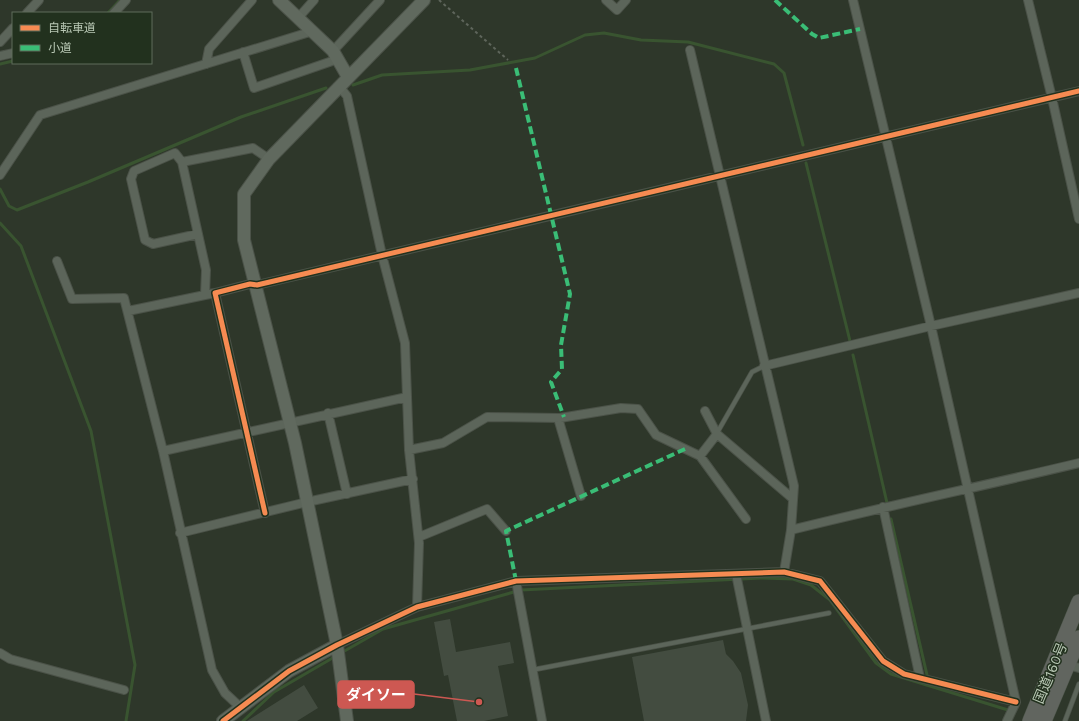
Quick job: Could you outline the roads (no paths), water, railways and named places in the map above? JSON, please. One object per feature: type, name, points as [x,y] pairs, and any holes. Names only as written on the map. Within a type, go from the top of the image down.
[{"type":"highway","name":"国道160号","points":[[1030,721],[1079,602]]},
{"type":"highway","name":"国道160号","points":[[1044,721],[1073,667],[1079,638]]},
{"type":"street","points":[[28,12],[39,0]]},
{"type":"street","points":[[115,12],[126,0]]},
{"type":"street","points":[[206,64],[209,49],[252,0]]},
{"type":"street","points":[[278,0],[313,31],[335,55],[344,82],[382,255],[405,343],[409,450],[419,537],[417,607]]},
{"type":"street","points":[[298,18],[314,0]]},
{"type":"street","points":[[243,52],[254,88],[335,55],[380,0]]},
{"type":"street","points":[[347,721],[337,646],[290,422],[257,285],[244,240],[244,194],[269,160],[424,0]]},
{"type":"street","points":[[606,0],[617,10],[626,0]]},
{"type":"street","points":[[853,0],[884,136],[931,326],[1016,702],[1007,721]]},
{"type":"street","points":[[1028,0],[1079,219]]},
{"type":"street","points":[[0,42],[12,29]]},
{"type":"street","points":[[1,174],[40,115],[313,31]]},
{"type":"street","points":[[690,50],[764,366],[794,486],[791,530],[784,572]]},
{"type":"street","points":[[0,56],[12,53]]},
{"type":"street","points":[[128,311],[215,293],[250,284],[257,285],[720,174],[1079,91]]},
{"type":"street","points":[[182,162],[253,148],[269,160]]},
{"type":"street","points":[[198,234],[153,244],[146,240],[131,179],[134,171],[175,153],[182,162],[198,234],[206,270],[205,295]]},
{"type":"street","points":[[57,261],[72,298],[124,298],[163,451],[180,533],[212,670],[225,693],[240,707]]},
{"type":"street","points":[[764,366],[1079,292]]},
{"type":"street","points":[[215,293],[265,513]]},
{"type":"street","points":[[163,451],[328,413],[407,397]]},
{"type":"street","points":[[409,450],[443,443],[487,417],[558,418],[621,408],[638,409],[656,435],[700,456],[746,519]]},
{"type":"street","points":[[705,411],[717,434],[792,498]]},
{"type":"street","points":[[328,413],[347,494]]},
{"type":"street","points":[[558,418],[582,496]]},
{"type":"street","points":[[700,456],[717,434]]},
{"type":"street","points":[[791,530],[883,507],[969,490],[1079,463]]},
{"type":"street","points":[[180,533],[307,502],[413,479]]},
{"type":"street","points":[[883,507],[920,678]]},
{"type":"street","points":[[419,537],[487,509],[506,531]]},
{"type":"street","points":[[224,721],[240,707],[289,671],[417,607],[516,581],[736,575],[784,572],[820,581],[883,661],[904,674],[1016,702]]},
{"type":"street","points":[[736,575],[766,721]]},
{"type":"street","points":[[516,581],[542,721]]},
{"type":"street","points":[[0,653],[10,659],[124,690]]},
{"type":"lane","points":[[717,434],[752,372],[764,366]]},
{"type":"lane","points":[[532,671],[829,613]]},
{"type":"lane","points":[[1065,721],[1079,684]]},
{"type":"waterway","points":[[109,12],[120,0]]},
{"type":"waterway","points":[[353,85],[382,75],[470,70],[535,58],[585,35],[604,33],[641,40],[688,42],[774,64],[784,73],[803,145]]},
{"type":"waterway","points":[[0,64],[12,61]]},
{"type":"waterway","points":[[0,189],[9,206],[17,210],[88,182],[241,117],[326,88]]},
{"type":"waterway","points":[[806,163],[850,341]]},
{"type":"waterway","points":[[0,223],[21,246],[91,431],[135,665],[126,721]]},
{"type":"waterway","points":[[853,355],[887,503]]},
{"type":"waterway","points":[[891,519],[927,675]]},
{"type":"waterway","points":[[341,653],[383,629],[521,590],[761,578],[793,579],[811,585],[830,600],[876,663],[891,674],[1008,710]]},
{"type":"waterway","points":[[243,721],[274,692],[336,656]]},
{"type":"place","name":"ダイソー","points":[[479,702]]}]
